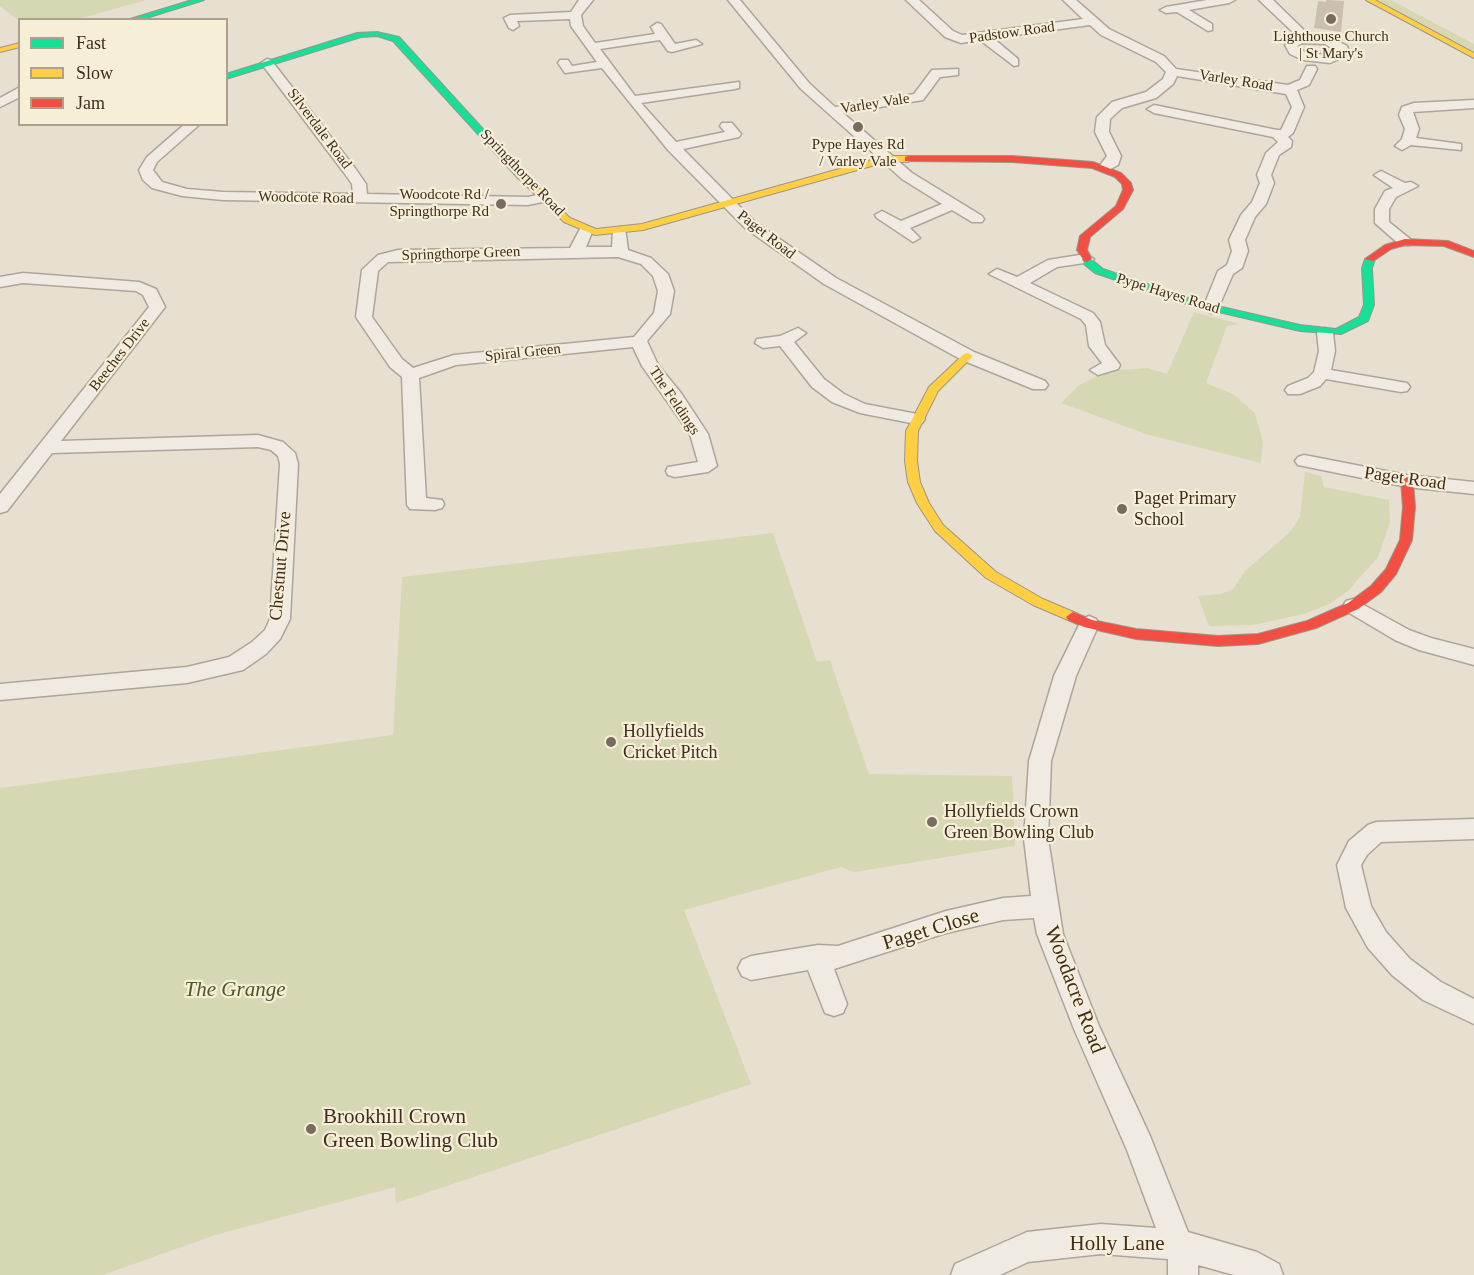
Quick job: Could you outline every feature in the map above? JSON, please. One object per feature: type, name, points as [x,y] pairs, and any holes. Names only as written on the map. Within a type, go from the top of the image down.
[{"type":"main road","points":[[124,18],[173,0]]},
{"type":"main road","points":[[124,18],[200,0]]},
{"type":"main road","points":[[1370,0],[1474,56]]},
{"type":"main road","points":[[1395,0],[1474,42]]},
{"type":"main road","name":"Springthorpe Road","points":[[228,76],[360,35],[377,34],[396,39],[542,198],[567,220],[586,230],[620,231],[728,205],[886,159]]},
{"type":"main road","points":[[0,50],[18,46]]},
{"type":"main road","points":[[0,57],[18,52]]},
{"type":"main road","points":[[886,159],[1069,162],[1105,168],[1118,176],[1128,190],[1120,207],[1085,236],[1082,250],[1086,259]]},
{"type":"main road","points":[[1331,332],[1364,319],[1369,305],[1367,268],[1371,257],[1405,242],[1445,243],[1474,254]]},
{"type":"main road","name":"Pype Hayes Road","points":[[1086,259],[1099,271],[1115,279],[1211,308],[1331,332]]},
{"type":"main road","points":[[968,356],[933,389],[916,419],[910,444],[914,482],[923,503],[939,528],[991,575],[1038,602],[1089,624],[1136,634],[1182,640],[1258,639],[1311,625],[1353,606],[1376,590],[1400,557],[1406,540],[1409,507],[1407,481]]},
{"type":"street","points":[[509,19],[575,15],[581,4],[587,0]]},
{"type":"street","points":[[734,0],[806,86],[832,111],[907,176],[977,219]]},
{"type":"street","name":"Padstow Road","points":[[912,0],[952,36],[967,40],[1091,21]]},
{"type":"street","points":[[1069,0],[1106,32],[1160,59],[1172,72],[1169,81],[1151,95],[1117,105],[1104,117],[1102,132],[1114,156],[1113,162],[1105,168]]},
{"type":"street","points":[[1166,10],[1224,0]]},
{"type":"street","points":[[1265,0],[1276,7],[1305,38]]},
{"type":"street","points":[[1179,8],[1208,27]]},
{"type":"street","name":"Paget Road","points":[[575,15],[577,26],[632,100],[728,205],[775,245],[830,281],[968,356],[1039,385]]},
{"type":"street","points":[[592,47],[660,31],[672,48],[696,44]]},
{"type":"street","points":[[986,38],[1014,62]]},
{"type":"street","name":"Silverdale Road","points":[[267,63],[359,184],[361,199]]},
{"type":"street","points":[[564,63],[569,70],[605,64]]},
{"type":"street","points":[[1288,90],[1305,82],[1311,69]]},
{"type":"street","name":"Varley Vale","points":[[832,111],[923,98],[936,73],[954,72]]},
{"type":"street","name":"Varley Road","points":[[1172,72],[1293,92],[1298,107],[1286,133],[1277,134]]},
{"type":"street","points":[[632,100],[719,94],[735,85]]},
{"type":"street","points":[[0,104],[18,92]]},
{"type":"street","points":[[1456,147],[1405,143],[1412,129],[1406,115],[1407,110],[1414,106],[1474,104]]},
{"type":"street","points":[[1154,109],[1209,118],[1277,134]]},
{"type":"street","name":"Woodcote Road","points":[[192,126],[152,160],[146,170],[148,177],[157,185],[187,193],[223,196],[528,201],[542,198]]},
{"type":"street","points":[[673,147],[735,134]]},
{"type":"street","name":"Varley Road","points":[[1211,308],[1226,271],[1234,268],[1240,251],[1237,240],[1248,215],[1259,204],[1267,183],[1264,175],[1273,153],[1284,147],[1284,141],[1277,134]]},
{"type":"street","points":[[907,176],[911,166],[928,158]]},
{"type":"street","points":[[1381,175],[1407,188],[1390,194],[1382,209],[1382,223],[1405,242]]},
{"type":"street","points":[[900,227],[951,205]]},
{"type":"street","points":[[882,214],[913,238]]},
{"type":"street","points":[[576,252],[586,230]]},
{"type":"street","points":[[620,231],[620,252],[646,261],[654,267],[666,291],[662,314],[639,341]]},
{"type":"street","name":"Springthorpe Green","points":[[410,375],[396,363],[364,317],[370,270],[383,258],[398,255],[620,252]]},
{"type":"street","points":[[1018,283],[1053,263],[1086,259]]},
{"type":"street","points":[[997,274],[1087,316],[1094,325],[1097,346],[1112,367]]},
{"type":"street","name":"Beeches Drive","points":[[0,282],[23,278],[139,287],[150,292],[157,308],[0,507]]},
{"type":"street","points":[[1294,390],[1314,382],[1322,373],[1331,332]]},
{"type":"street","points":[[763,343],[791,337],[818,383],[838,398],[860,408],[916,419]]},
{"type":"street","name":"Spiral Green","points":[[410,375],[454,360],[639,341]]},
{"type":"street","name":"The Feldings","points":[[639,341],[650,366],[675,397],[699,434],[708,466],[675,471]]},
{"type":"street","points":[[1322,373],[1401,387]]},
{"type":"street","points":[[410,375],[417,505],[435,504]]},
{"type":"street","name":"Chestnut Drive","points":[[0,692],[187,675],[235,664],[259,648],[273,634],[280,619],[289,464],[286,453],[277,446],[258,441],[48,447]]},
{"type":"street","name":"Paget Road","points":[[1304,461],[1337,476],[1474,488]]},
{"type":"street","points":[[1353,606],[1402,635],[1426,645],[1474,657]]},
{"type":"street","name":"Woodacre Road","points":[[1089,624],[1065,676],[1041,761],[1036,839],[1045,906],[1050,934],[1087,1029],[1140,1146],[1183,1259],[1183,1275]]},
{"type":"street","points":[[1474,829],[1376,832],[1358,848],[1349,865],[1359,908],[1377,940],[1401,967],[1432,991],[1474,1012]]},
{"type":"street","name":"Paget Close","points":[[751,968],[818,957],[838,958],[946,922],[1003,909],[1045,906]]},
{"type":"street","points":[[818,957],[823,978],[834,1004]]},
{"type":"street","name":"Holly Lane","points":[[966,1275],[1027,1247],[1101,1239],[1176,1244],[1246,1263],[1268,1275]]},
{"type":"green space","points":[[0,0],[146,0],[83,18],[18,18],[18,20],[0,6]]},
{"type":"green space","points":[[1377,0],[1391,0],[1474,44],[1474,51]]},
{"type":"green space","points":[[1194,312],[1239,324],[1227,326],[1206,383],[1233,394],[1255,413],[1263,442],[1261,463],[1149,435],[1061,403],[1078,386],[1106,371],[1148,368],[1167,374]]},
{"type":"green space","points":[[1305,472],[1321,476],[1324,487],[1389,500],[1390,522],[1378,557],[1348,591],[1329,604],[1304,614],[1253,625],[1209,626],[1198,596],[1221,594],[1233,589],[1245,571],[1289,533],[1300,517]]},
{"type":"green space","name":"The Grange","points":[[773,533],[817,662],[830,660],[869,774],[1012,776],[1015,846],[854,872],[841,867],[684,910],[751,1084],[396,1203],[395,1187],[215,1235],[103,1275],[0,1275],[0,788],[393,735],[402,577]]},
{"type":"building","name":"Lighthouse Church | St Mary's","points":[[1326,0],[1344,1],[1341,32],[1314,28],[1318,1],[1326,2]]},
{"type":"traffic: fast","points":[[137,18],[200,0]]},
{"type":"traffic: fast","points":[[228,76],[360,35],[377,34],[396,39],[521,176]]},
{"type":"traffic: fast","points":[[1087,259],[1090,265],[1099,271],[1197,304],[1300,328],[1337,332],[1364,319],[1369,305],[1367,268],[1370,259]]},
{"type":"traffic: slow","points":[[1370,0],[1474,56]]},
{"type":"traffic: slow","points":[[0,50],[18,46]]},
{"type":"traffic: slow","points":[[521,176],[567,220],[595,232],[643,227],[886,159],[908,159]]},
{"type":"traffic: slow","points":[[968,356],[933,389],[912,431],[911,461],[914,482],[923,503],[939,528],[991,575],[1038,602],[1073,617]]},
{"type":"traffic: jam","points":[[908,159],[1012,159],[1093,165],[1118,175],[1126,183],[1128,190],[1120,207],[1085,236],[1082,250],[1087,259]]},
{"type":"traffic: jam","points":[[1370,259],[1388,247],[1405,242],[1445,243],[1474,254]]},
{"type":"traffic: jam","points":[[1073,617],[1089,624],[1136,634],[1218,641],[1258,639],[1311,625],[1353,606],[1376,589],[1391,571],[1406,540],[1409,507],[1407,481]]},
{"type":"place","name":"Lighthouse Church | St Mary's","points":[[1331,19]]},
{"type":"place","name":"Pype Hayes Rd / Varley Vale","points":[[858,127]]},
{"type":"place","name":"Woodcote Rd / Springthorpe Rd","points":[[501,204]]},
{"type":"place","name":"Paget Primary School","points":[[1122,509]]},
{"type":"place","name":"Hollyfields Cricket Pitch","points":[[611,742]]},
{"type":"place","name":"Hollyfields Crown Green Bowling Club","points":[[932,822]]},
{"type":"place","name":"Brookhill Crown Green Bowling Club","points":[[311,1129]]}]
